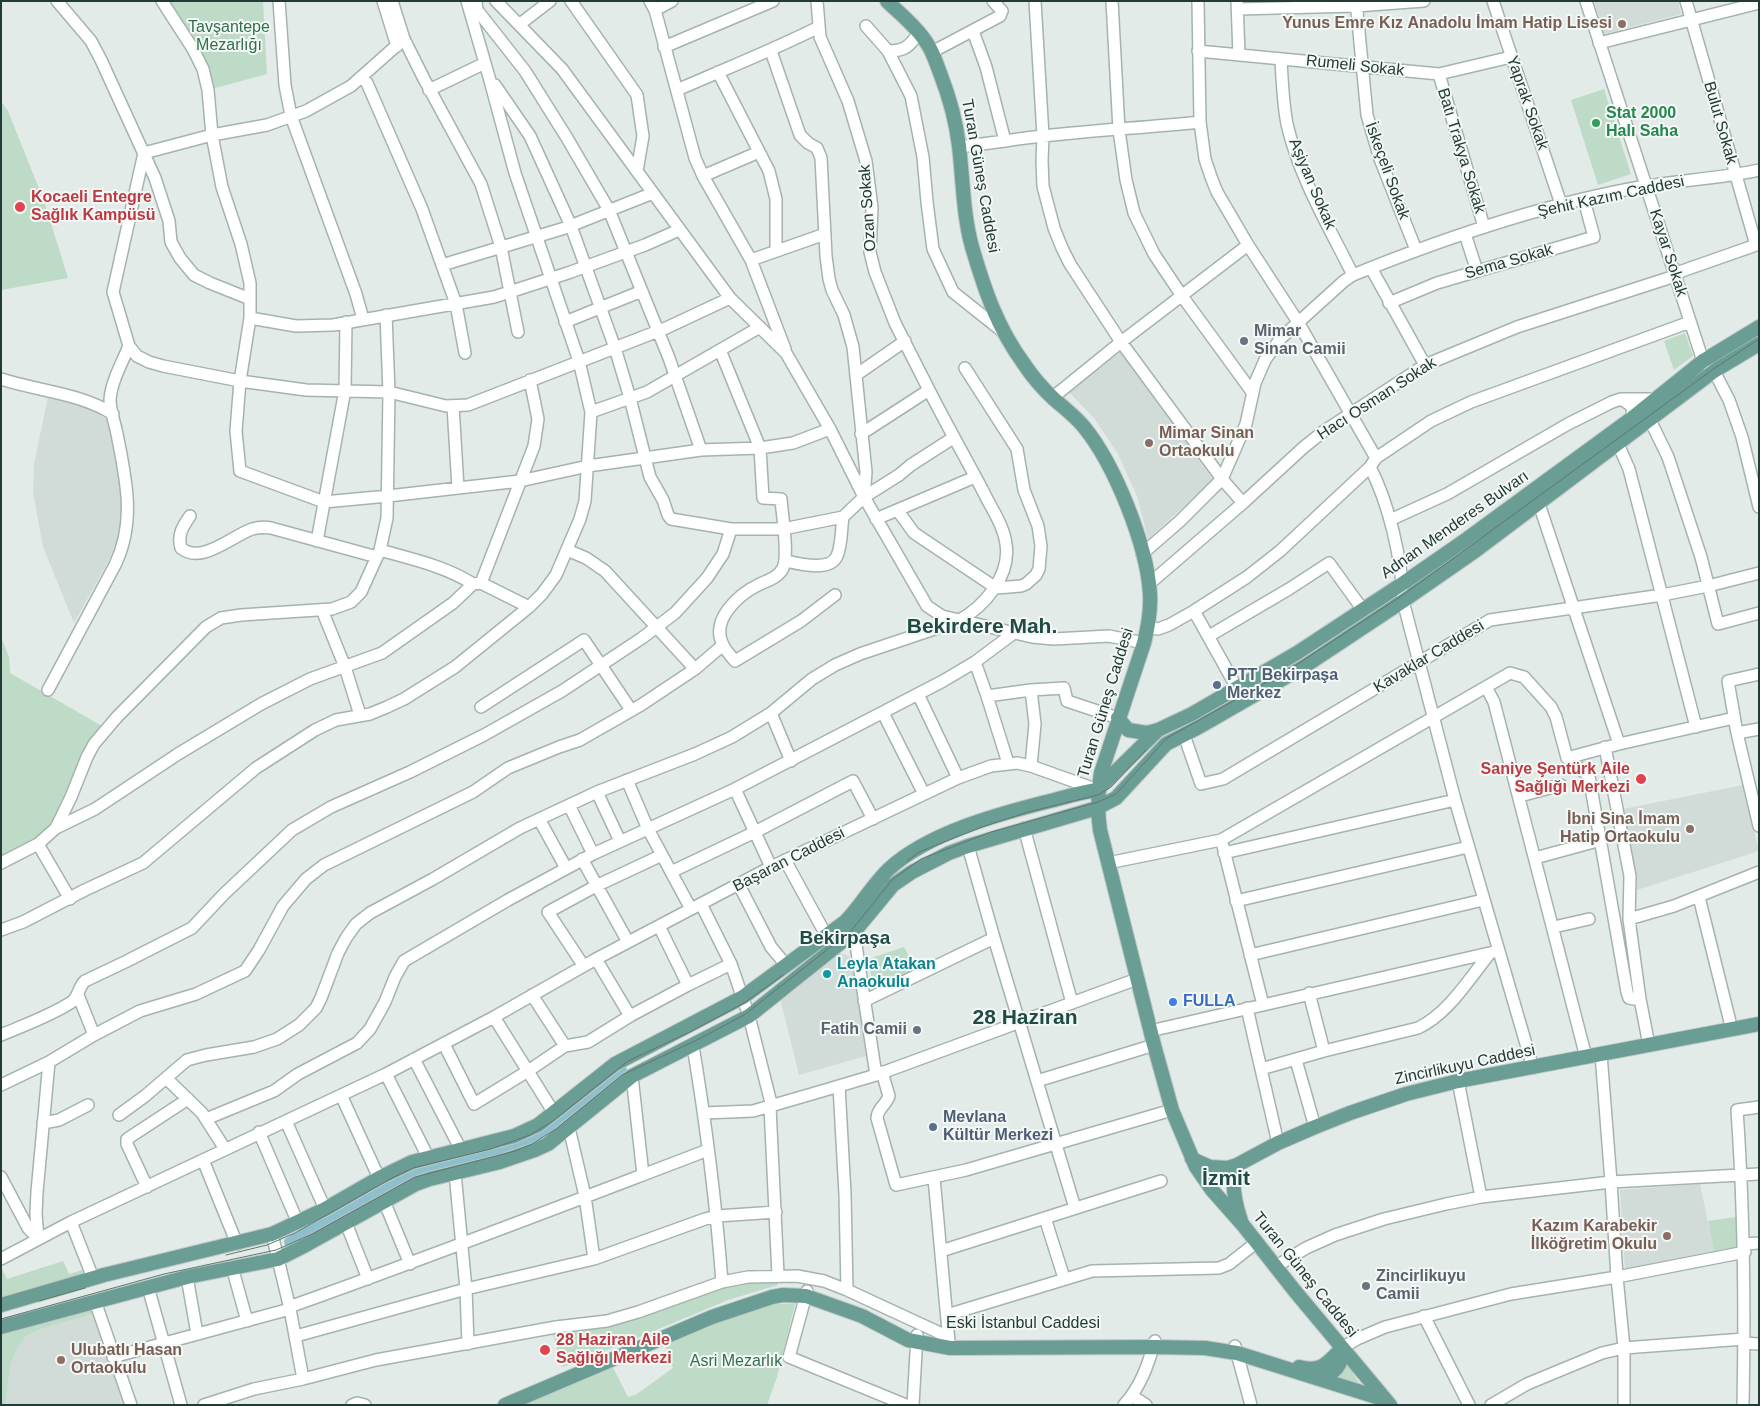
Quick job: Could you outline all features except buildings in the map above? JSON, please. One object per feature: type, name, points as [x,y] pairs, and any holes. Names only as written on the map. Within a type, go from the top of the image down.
[{"type":"main road","name":"Turan Güneş Caddesi","points":[[887,1],[919,32],[932,52],[950,102],[959,146],[963,198],[972,245],[987,296],[1002,331],[1025,366],[1052,398],[1082,424],[1102,452],[1118,484],[1142,554],[1149,584],[1148,627],[1101,773],[1098,790],[1098,808],[1100,830],[1108,863],[1172,1110],[1192,1159],[1201,1175],[1388,1402]]},
{"type":"main road","name":"Adnan Menderes Bulvarı","points":[[1098,790],[1158,730],[1192,714],[1297,653],[1402,584],[1631,419],[1703,361],[1759,327]]},
{"type":"main road","name":"Adnan Menderes Bulvarı","points":[[275,1246],[346,1223],[416,1184],[500,1162],[548,1144],[632,1076],[749,1016],[854,932],[880,899],[900,880],[930,862],[968,846],[1024,828],[1098,808],[1116,798],[1166,744],[1305,666],[1403,601],[1476,551],[1714,371],[1759,344]]},
{"type":"main road","points":[[1118,718],[1128,730],[1136,732],[1158,730],[1166,744]]},
{"type":"main road","points":[[1,1327],[148,1287],[232,1267],[275,1246],[298,1223],[412,1162],[514,1136],[538,1125],[615,1064],[743,997],[844,922],[890,868],[913,851],[954,832],[998,815],[1098,790]]},
{"type":"main road","name":"Zincirlikuyu Caddesi","points":[[1192,1159],[1216,1169],[1237,1166],[1278,1143],[1315,1127],[1406,1094],[1458,1081],[1759,1024]]},
{"type":"main road","points":[[1237,1166],[1235,1171],[1235,1190],[1243,1225]]},
{"type":"main road","points":[[1,1305],[93,1278],[236,1244],[275,1246]]},
{"type":"main road","name":"Eski İstanbul Caddesi","points":[[494,1405],[726,1306],[780,1291],[806,1294],[862,1316],[908,1340],[917,1339],[949,1345],[1154,1344],[1236,1349],[1312,1370],[1330,1361],[1342,1348]]},
{"type":"main road","name":"Eski İstanbul Caddesi","points":[[506,1405],[712,1317],[772,1297],[806,1294]]},
{"type":"main road","points":[[1310,1377],[1323,1376],[1334,1371],[1341,1360],[1342,1348]]},
{"type":"main road","name":"Eski İstanbul Caddesi","points":[[1236,1349],[1310,1377],[1388,1402]]},
{"type":"street","points":[[58,1],[91,42],[144,153],[161,193],[169,221],[171,242],[180,258],[194,275],[250,299]]},
{"type":"street","points":[[162,1],[194,49],[202,69],[208,90],[212,135],[222,187],[244,254],[250,283],[250,318],[240,381],[236,431],[240,471],[324,502],[520,481],[588,466],[701,450],[760,448],[793,443],[830,430]]},
{"type":"street","points":[[279,1],[286,85],[291,116],[356,294],[362,319]]},
{"type":"street","points":[[383,1],[400,43],[430,90],[481,184],[501,247],[518,332]]},
{"type":"street","points":[[392,1],[400,43]]},
{"type":"street","points":[[1,930],[23,922],[143,863],[245,777],[291,744],[336,720],[377,711],[404,699],[455,667],[529,606],[542,594],[556,575],[568,550],[583,509],[591,412],[579,361],[515,173],[490,77],[467,1]]},
{"type":"street","points":[[476,1],[477,10],[525,72],[567,138],[609,210],[676,377],[701,450]]},
{"type":"street","points":[[496,1],[562,69],[730,298],[786,353]]},
{"type":"street","points":[[520,24],[550,1]]},
{"type":"street","points":[[571,1],[637,95],[643,136],[637,171]]},
{"type":"street","points":[[672,1],[652,6],[678,90],[695,158],[703,176],[751,260],[786,353],[830,430],[876,519],[927,606],[936,614],[958,621],[1032,637],[1054,639],[1108,636],[1144,643]]},
{"type":"street","points":[[664,47],[773,1]]},
{"type":"street","name":"Ozan Sokak","points":[[818,1],[820,37],[848,101],[866,161],[872,208],[870,252],[875,272],[895,323],[953,438],[1003,530],[1006,544],[1005,564],[996,588]]},
{"type":"street","points":[[932,52],[1001,14],[1000,8],[993,1]]},
{"type":"street","points":[[1035,1],[1043,136],[1043,186],[1056,234],[1070,264],[1121,342],[1222,479],[1244,503]]},
{"type":"street","points":[[1112,1],[1119,130],[1126,180],[1134,213],[1146,240],[1182,296],[1252,392]]},
{"type":"street","points":[[1198,1],[1200,122],[1205,159],[1217,192],[1352,413],[1373,462],[1390,520],[1402,584],[1403,601],[1454,800],[1483,900],[1494,952],[1534,1068]]},
{"type":"street","points":[[1239,55],[1238,5],[1356,4],[1424,1]]},
{"type":"street","name":"Yaprak Sokak","points":[[1493,1],[1561,204]]},
{"type":"street","name":"Kayar Sokak","points":[[1586,1],[1703,361]]},
{"type":"street","name":"Bulut Sokak","points":[[1686,1],[1735,175],[1757,244]]},
{"type":"street","points":[[1600,43],[1759,2]]},
{"type":"street","name":"İskeçeli Sokak","points":[[1356,4],[1365,105],[1371,130],[1380,159],[1416,250]]},
{"type":"street","points":[[866,26],[888,51],[911,96],[923,157],[933,249],[953,292],[1002,331]]},
{"type":"street","points":[[678,90],[753,56],[771,51],[819,27]]},
{"type":"street","points":[[973,31],[986,66],[1006,141]]},
{"type":"street","points":[[888,51],[897,51],[909,47],[919,32]]},
{"type":"street","points":[[144,153],[212,135],[267,125],[306,111],[351,86],[400,43]]},
{"type":"street","points":[[771,51],[800,135],[808,144],[818,148],[819,151],[829,279],[851,337],[856,375],[866,472],[864,497]]},
{"type":"street","name":"Rumeli Sokak","points":[[1198,51],[1438,74],[1511,57]]},
{"type":"street","name":"Aşiyan Sokak","points":[[1281,59],[1285,109],[1293,145],[1310,188],[1353,275]]},
{"type":"street","points":[[430,90],[485,63]]},
{"type":"street","points":[[718,72],[769,171],[776,199],[776,251]]},
{"type":"street","name":"Batı Trakya Sokak","points":[[1438,74],[1484,227]]},
{"type":"street","points":[[362,77],[367,84],[422,209],[456,304],[465,353]]},
{"type":"street","points":[[490,77],[530,136],[571,226],[615,348],[650,477],[663,500],[669,518],[674,521],[731,529],[783,529],[843,517],[864,497],[899,476],[911,465],[953,438]]},
{"type":"street","points":[[959,146],[1043,136],[1200,122]]},
{"type":"street","points":[[703,176],[759,152]]},
{"type":"street","points":[[144,153],[113,292],[129,346],[137,356],[149,362],[240,381],[298,389],[389,392],[446,406],[468,405],[657,331],[730,298]]},
{"type":"street","name":"Şehit Kazım Caddesi","points":[[1222,479],[1246,424],[1258,373],[1273,348],[1333,290],[1353,275],[1416,250],[1561,204],[1646,186],[1735,175],[1759,170]]},
{"type":"street","points":[[442,265],[571,226],[653,192]]},
{"type":"street","name":"Sema Sokak","points":[[1389,303],[1437,283],[1594,238],[1584,200]]},
{"type":"street","points":[[250,318],[296,326],[333,325],[456,304],[510,292],[550,279],[626,252],[679,230]]},
{"type":"street","points":[[751,260],[825,234]]},
{"type":"street","points":[[1465,234],[1477,271]]},
{"type":"street","name":"Hacı Osman Sokak","points":[[1149,584],[1244,503],[1304,447],[1426,365],[1517,327],[1675,276],[1682,271],[1757,244]]},
{"type":"street","points":[[1052,398],[1121,342],[1248,245]]},
{"type":"street","points":[[1371,268],[1389,303],[1426,365]]},
{"type":"street","points":[[565,322],[642,291]]},
{"type":"street","points":[[56,828],[94,744],[111,724],[206,627],[221,618],[322,610],[339,607],[356,598],[366,582],[386,531],[389,392],[386,315]]},
{"type":"street","points":[[317,541],[344,390],[346,322]]},
{"type":"street","points":[[1148,627],[1154,629],[1162,628],[1194,611],[1247,577],[1280,551],[1373,462],[1431,421],[1471,402],[1690,322]]},
{"type":"street","points":[[591,412],[647,392],[760,327]]},
{"type":"street","points":[[856,375],[905,341]]},
{"type":"street","points":[[48,690],[116,565],[124,544],[129,517],[128,488],[110,402],[112,388],[129,346]]},
{"type":"street","points":[[720,350],[760,448],[763,498],[781,499],[786,561],[782,571],[774,578],[755,587],[728,609],[721,622],[720,634],[723,645],[735,661],[801,621],[835,595]]},
{"type":"street","points":[[1703,361],[1714,371],[1729,400],[1742,437],[1759,508]]},
{"type":"street","points":[[898,511],[914,533],[996,588],[1021,586],[1036,576],[1041,562],[1040,536],[1033,510],[1024,490],[1017,450],[965,368]]},
{"type":"street","points":[[1,380],[89,402],[114,414]]},
{"type":"street","points":[[1,863],[38,844],[56,828],[95,809],[178,754],[261,704],[310,679],[372,658],[393,646],[453,603],[477,583],[506,521],[534,446],[538,419],[530,380]]},
{"type":"street","points":[[861,434],[929,390]]},
{"type":"street","points":[[1390,520],[1447,494],[1568,424],[1612,402],[1621,399],[1655,399]]},
{"type":"street","points":[[1621,399],[1633,408],[1631,419]]},
{"type":"street","points":[[454,406],[458,488]]},
{"type":"street","points":[[1650,420],[1668,458],[1701,558],[1718,624],[1759,613]]},
{"type":"street","points":[[1618,444],[1629,469],[1696,727]]},
{"type":"street","points":[[876,519],[975,477]]},
{"type":"street","points":[[1142,554],[1180,522],[1222,479]]},
{"type":"street","points":[[1539,504],[1619,744]]},
{"type":"street","points":[[190,516],[179,536],[181,548],[186,553],[197,554],[213,549],[252,529],[261,527],[272,528],[317,541],[437,567],[529,606]]},
{"type":"street","points":[[786,561],[815,566],[830,564],[834,561],[838,550],[843,517]]},
{"type":"street","points":[[1,1035],[72,1001],[78,995],[81,984],[85,981],[192,928],[224,894],[292,830],[332,807],[410,772],[484,735],[562,691],[659,627],[707,578],[723,554],[731,529]]},
{"type":"street","points":[[568,550],[586,558],[605,571],[659,627],[695,669]]},
{"type":"street","points":[[1209,636],[1329,563],[1363,610]]},
{"type":"street","name":"Kavaklar Caddesi","points":[[1184,735],[1201,784],[1223,779],[1490,620],[1662,595],[1759,573]]},
{"type":"street","points":[[119,1115],[183,1062],[191,1058],[254,1047],[286,1034],[299,1024],[316,1008],[322,998],[338,953],[346,938],[356,924],[370,913],[433,879],[508,834],[597,792],[714,746],[771,713],[812,679],[835,665],[860,654],[958,621],[969,615],[996,588]]},
{"type":"street","points":[[322,610],[345,668],[360,715]]},
{"type":"street","points":[[1194,611],[1237,688]]},
{"type":"street","points":[[206,1119],[274,1091],[298,1074],[357,1043],[370,1028],[385,1002],[394,977],[404,961],[587,857],[735,789],[883,713],[975,662],[1014,633]]},
{"type":"street","points":[[481,707],[584,640],[631,710]]},
{"type":"street","points":[[1,1085],[49,1062],[94,1035],[140,1011],[196,994],[245,971],[259,950],[282,906],[324,864],[473,792],[508,768],[580,740],[695,669],[723,645]]},
{"type":"street","points":[[975,662],[1008,763]]},
{"type":"street","points":[[1108,863],[1221,840],[1510,673],[1524,677],[1551,707],[1556,717],[1567,758],[1589,776],[1627,992],[1629,998],[1634,1000],[1640,999]]},
{"type":"street","points":[[1759,674],[1728,682],[1737,733],[1754,782],[1759,826]]},
{"type":"street","points":[[1486,687],[1494,702],[1520,796],[1586,1057]]},
{"type":"street","points":[[987,696],[1064,688],[1067,701],[1118,718]]},
{"type":"street","points":[[1031,690],[1034,724],[1031,766]]},
{"type":"street","points":[[918,694],[958,778]]},
{"type":"street","points":[[771,713],[791,761]]},
{"type":"street","points":[[883,713],[924,794]]},
{"type":"street","points":[[1567,758],[1605,747],[1734,718]]},
{"type":"street","points":[[1737,733],[1759,729]]},
{"type":"street","points":[[1605,747],[1630,876],[1629,919],[1640,999],[1649,1045]]},
{"type":"street","name":"Başaran Caddesi","points":[[1,1259],[38,1238],[386,1074],[494,1017],[596,959],[771,867],[958,778],[991,766],[1008,763],[1031,766],[1098,790]]},
{"type":"street","points":[[627,780],[648,829],[671,872],[696,907],[731,964],[749,1016],[771,1107],[778,1276]]},
{"type":"street","points":[[671,872],[755,832],[853,781],[873,819]]},
{"type":"street","points":[[1520,796],[1561,785]]},
{"type":"street","points":[[735,789],[771,867]]},
{"type":"street","points":[[597,792],[620,841]]},
{"type":"street","points":[[1224,854],[1454,800]]},
{"type":"street","points":[[569,805],[596,886],[628,942]]},
{"type":"street","points":[[539,819],[566,868]]},
{"type":"street","points":[[1024,828],[1072,1003]]},
{"type":"street","points":[[1221,840],[1263,1005]]},
{"type":"street","points":[[1535,858],[1601,840]]},
{"type":"street","points":[[38,844],[70,898]]},
{"type":"street","points":[[968,846],[1075,1208]]},
{"type":"street","points":[[1236,901],[1468,848]]},
{"type":"street","points":[[584,966],[548,912],[596,886],[662,855]]},
{"type":"street","points":[[785,860],[826,936]]},
{"type":"street","points":[[1629,919],[1674,906],[1759,872]]},
{"type":"street","points":[[739,885],[771,947],[786,965]]},
{"type":"street","points":[[1699,896],[1732,1030]]},
{"type":"street","points":[[1250,955],[1483,900]]},
{"type":"street","points":[[1554,927],[1590,919]]},
{"type":"street","points":[[659,926],[688,985]]},
{"type":"street","points":[[854,932],[864,1001],[879,1074],[889,1096],[885,1104],[878,1111],[877,1118],[896,1185],[934,1178],[1172,1110]]},
{"type":"street","points":[[864,1001],[994,938]]},
{"type":"street","points":[[1150,1031],[1494,952]]},
{"type":"street","points":[[1261,1069],[1418,1028],[1444,1010],[1494,952]]},
{"type":"street","points":[[596,959],[630,1016]]},
{"type":"street","points":[[444,1044],[474,1104],[565,1046],[588,1042],[630,1016],[731,964]]},
{"type":"street","points":[[704,1113],[747,1112],[771,1107],[879,1074],[1137,980]]},
{"type":"street","points":[[1309,994],[1324,1051]]},
{"type":"street","points":[[78,995],[94,1035]]},
{"type":"street","points":[[532,995],[565,1046]]},
{"type":"street","points":[[1247,1008],[1278,1143]]},
{"type":"street","points":[[494,1017],[554,1113]]},
{"type":"street","points":[[1037,1081],[1154,1045]]},
{"type":"street","points":[[693,1046],[704,1113],[717,1216],[722,1282]]},
{"type":"street","points":[[1601,1054],[1616,1277],[1624,1348],[1624,1405]]},
{"type":"street","points":[[414,1059],[461,1150]]},
{"type":"street","points":[[1296,1060],[1315,1127]]},
{"type":"street","points":[[38,1238],[36,1214],[49,1062]]},
{"type":"street","points":[[386,1074],[428,1157]]},
{"type":"street","points":[[632,1076],[643,1175]]},
{"type":"street","points":[[166,1078],[206,1119],[225,1149]]},
{"type":"street","points":[[1458,1081],[1481,1197]]},
{"type":"street","points":[[839,1086],[845,1194],[847,1290]]},
{"type":"street","points":[[341,1095],[379,1178]]},
{"type":"street","points":[[147,1187],[127,1144],[127,1139],[188,1099]]},
{"type":"street","points":[[43,1124],[64,1118],[88,1106]]},
{"type":"street","points":[[1743,1405],[1744,1248],[1742,1175],[1737,1110],[1759,1107]]},
{"type":"street","points":[[286,1121],[325,1209]]},
{"type":"street","points":[[568,1128],[585,1196],[594,1260]]},
{"type":"street","points":[[260,1132],[298,1223]]},
{"type":"street","points":[[113,1357],[290,1308],[708,1150]]},
{"type":"street","points":[[203,1160],[236,1244]]},
{"type":"street","points":[[455,1173],[466,1289],[468,1344]]},
{"type":"street","points":[[1275,1267],[1306,1248],[1343,1232],[1411,1212],[1481,1197],[1611,1182],[1759,1174]]},
{"type":"street","points":[[1,1177],[28,1228],[38,1238]]},
{"type":"street","points":[[934,1178],[949,1345]]},
{"type":"street","points":[[941,1251],[1161,1181]]},
{"type":"street","points":[[384,1201],[410,1264]]},
{"type":"street","points":[[296,1336],[466,1289],[594,1260],[717,1216],[776,1212]]},
{"type":"street","points":[[1045,1218],[1064,1278]]},
{"type":"street","points":[[72,1222],[93,1278]]},
{"type":"street","points":[[346,1223],[368,1279]]},
{"type":"street","points":[[947,1315],[1081,1273],[1103,1270],[1219,1268],[1229,1264],[1256,1242]]},
{"type":"street","points":[[1342,1348],[1373,1331],[1424,1316],[1511,1294],[1616,1277],[1744,1248],[1759,1242]]},
{"type":"street","points":[[275,1246],[296,1336],[303,1379]]},
{"type":"street","points":[[232,1267],[247,1321]]},
{"type":"street","points":[[204,1405],[247,1391],[376,1360],[556,1327],[607,1320],[638,1312],[722,1282],[748,1276],[811,1278],[835,1285],[940,1333],[949,1345]]},
{"type":"street","points":[[187,1277],[197,1334]]},
{"type":"street","points":[[148,1287],[181,1405]]},
{"type":"street","points":[[806,1294],[789,1357],[906,1405]]},
{"type":"street","points":[[95,1301],[131,1405]]},
{"type":"street","points":[[1424,1316],[1469,1405]]},
{"type":"street","points":[[913,1405],[917,1339]]},
{"type":"street","points":[[1491,1405],[1527,1384],[1590,1357],[1624,1348],[1744,1341],[1759,1344]]},
{"type":"street","points":[[1124,1405],[1132,1396],[1145,1374],[1154,1344]]},
{"type":"street","points":[[1236,1349],[1250,1405]]},
{"type":"street","points":[[1132,1396],[1146,1405]]},
{"type":"street","points":[[352,1405],[357,1403],[365,1405]]},
{"type":"shaded area","name":"Yunus Emre Kız Anadolu İmam Hatip Lisesi","points":[[1594,1],[1678,1],[1681,14],[1604,34]]},
{"type":"shaded area","name":"Mimar Sinan Ortaokulu","points":[[1122,351],[1213,480],[1148,539],[1137,496],[1118,454],[1094,418],[1069,392]]},
{"type":"shaded area","points":[[48,397],[91,409],[106,419],[113,440],[122,502],[118,539],[109,560],[74,623],[43,547],[33,492],[34,464]]},
{"type":"shaded area","name":"İbni Sina İmam Hatip Ortaokulu","points":[[1743,785],[1759,851],[1637,890],[1623,809]]},
{"type":"shaded area","points":[[837,952],[849,956],[855,973],[866,1056],[799,1075],[780,998]]},
{"type":"shaded area","name":"Kazım Karabekir İlköğretim Okulu","points":[[1700,1184],[1714,1251],[1625,1269],[1620,1190]]},
{"type":"shaded area","name":"Ulubatlı Hasan Ortaokulu","points":[[93,1314],[127,1405],[5,1405],[11,1362],[26,1336],[38,1330]]},
{"type":"green space","name":"Tavşantepe Mezarlığı","points":[[163,1],[263,1],[267,74],[208,90],[190,34]]},
{"type":"green space","name":"Stat 2000 Halı Saha","points":[[1604,89],[1631,174],[1598,185],[1571,100]]},
{"type":"green space","name":"Kocaeli Entegre Sağlık Kampüsü","points":[[1,101],[8,111],[44,201],[68,278],[1,290]]},
{"type":"green space","points":[[1685,333],[1693,356],[1674,370],[1664,341]]},
{"type":"green space","points":[[1,637],[9,657],[10,673],[102,726],[89,744],[57,814],[47,829],[1,857]]},
{"type":"green space","points":[[904,947],[916,969],[874,991],[868,959]]},
{"type":"green space","points":[[1736,1217],[1738,1247],[1714,1251],[1708,1221]]},
{"type":"green space","points":[[63,1261],[69,1274],[86,1269],[89,1277],[1,1302],[1,1267],[7,1279]]},
{"type":"green space","points":[[756,1282],[777,1282],[778,1285],[728,1300],[563,1367],[557,1360],[559,1358],[552,1335],[610,1326],[719,1288]]},
{"type":"green space","name":"Asri Mezarlık","points":[[774,1304],[795,1304],[777,1377],[767,1405],[515,1405],[611,1364],[628,1397],[637,1394],[673,1368],[663,1339],[690,1329],[714,1324],[753,1308]]},
{"type":"green space","points":[[90,1305],[93,1314],[38,1330],[26,1336],[11,1362],[5,1405],[1,1405],[1,1331]]},
{"type":"green space","points":[[1348,1365],[1361,1386],[1333,1377]]},
{"type":"waterway","points":[[289,1242],[411,1173],[496,1151],[545,1131],[622,1070]]},
{"type":"tram line","points":[[1,1319],[164,1274],[276,1250],[312,1234],[415,1177],[515,1151],[532,1144],[556,1129],[622,1075],[699,1039],[744,1015],[851,931],[892,880],[921,859],[991,832],[1098,802],[1116,794],[1167,738],[1287,671],[1403,595],[1712,370],[1759,339]]},
{"type":"tram line","points":[[907,861],[919,852],[982,827],[1028,812],[1098,795],[1111,787],[1146,750]]},
{"type":"tram line","points":[[226,1255],[267,1245],[295,1233],[413,1168],[491,1149],[530,1135],[553,1121],[628,1061],[690,1032],[744,1003],[783,975]]},
{"type":"tram line","points":[[39,1301],[85,1288]]},
{"type":"place","name":"Yunus Emre Kız Anadolu İmam Hatip Lisesi","points":[[1622,24]]},
{"type":"place","name":"Stat 2000 Halı Saha","points":[[1596,123]]},
{"type":"place","name":"Kocaeli Entegre Sağlık Kampüsü","points":[[20,207]]},
{"type":"place","name":"Mimar Sinan Camii","points":[[1244,341]]},
{"type":"place","name":"Mimar Sinan Ortaokulu","points":[[1149,443]]},
{"type":"place","name":"PTT Bekirpaşa Merkez","points":[[1217,685]]},
{"type":"place","name":"Saniye Şentürk Aile Sağlığı Merkezi","points":[[1641,779]]},
{"type":"place","name":"İbni Sina İmam Hatip Ortaokulu","points":[[1690,829]]},
{"type":"place","name":"Leyla Atakan Anaokulu","points":[[827,974]]},
{"type":"place","name":"FULLA","points":[[1173,1002]]},
{"type":"place","name":"Fatih Camii","points":[[917,1030]]},
{"type":"place","name":"Mevlana Kültür Merkezi","points":[[933,1127]]},
{"type":"place","name":"Kazım Karabekir İlköğretim Okulu","points":[[1667,1236]]},
{"type":"place","name":"Zincirlikuyu Camii","points":[[1366,1286]]},
{"type":"place","name":"28 Haziran Aile Sağlığı Merkezi","points":[[545,1350]]},
{"type":"place","name":"Ulubatlı Hasan Ortaokulu","points":[[61,1360]]},
{"type":"district","name":"Bekirdere Mah.","points":[[982,627]]},
{"type":"district","name":"Bekirpaşa","points":[[845,939]]},
{"type":"district","name":"28 Haziran","points":[[1025,1018]]},
{"type":"district","name":"İzmit","points":[[1226,1179]]}]
